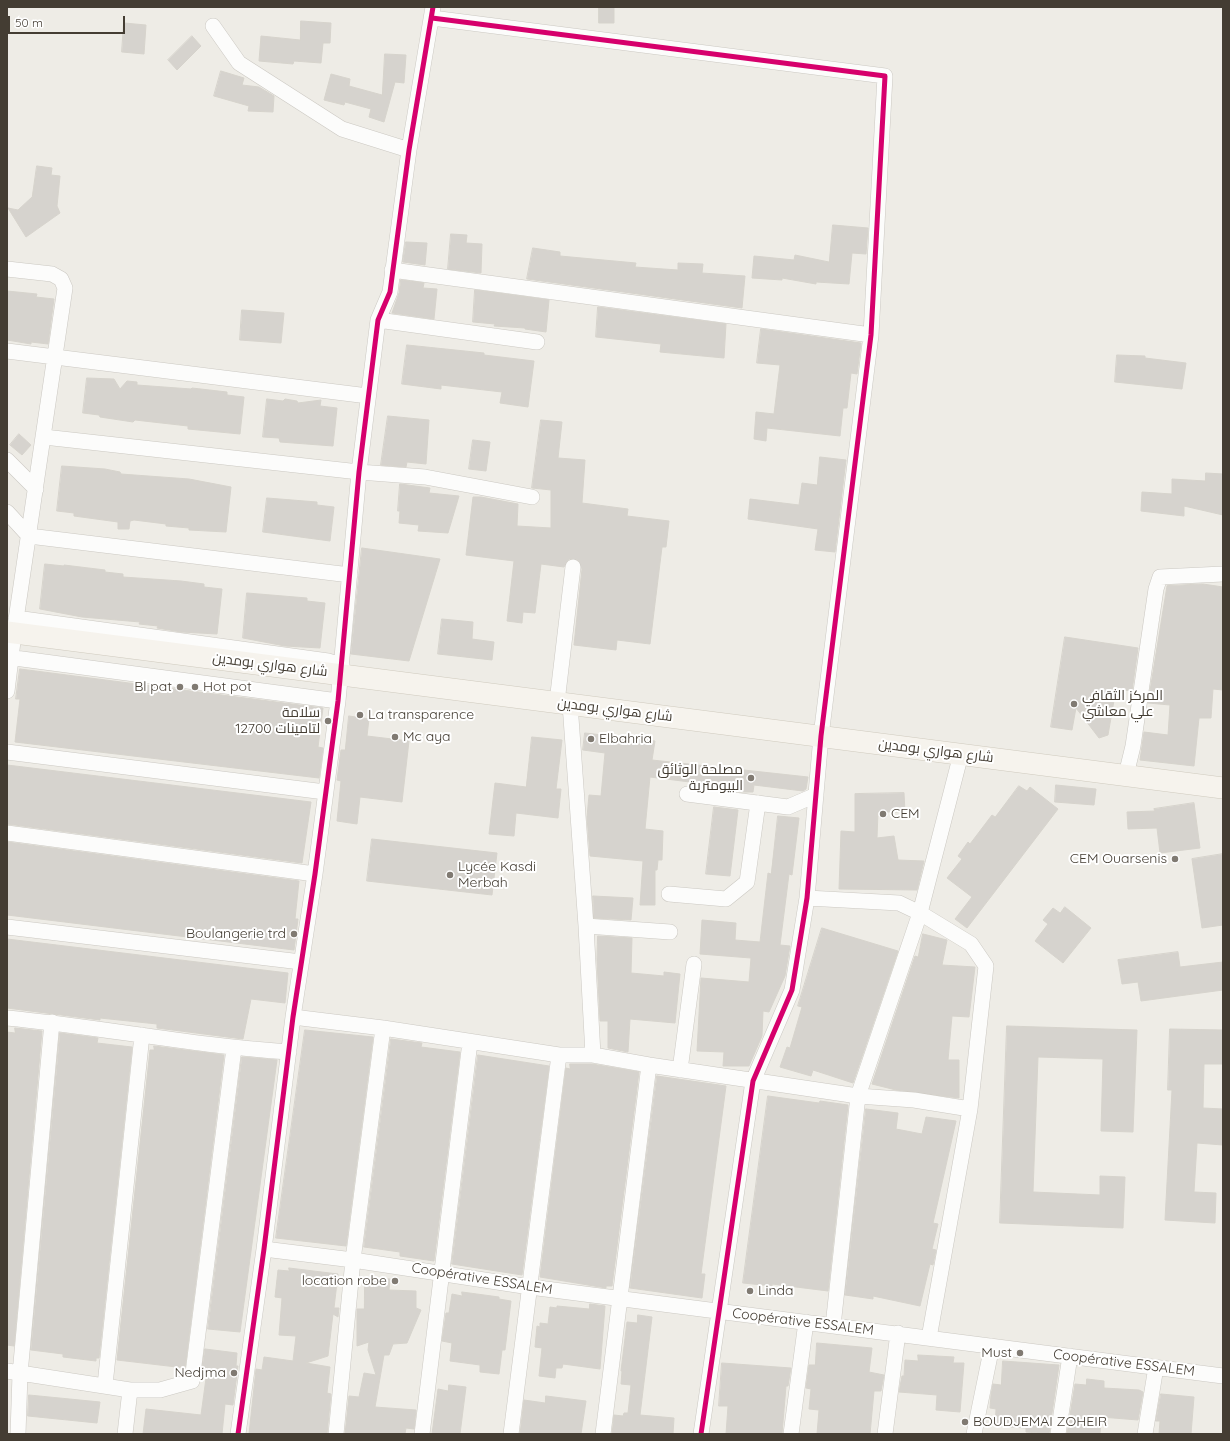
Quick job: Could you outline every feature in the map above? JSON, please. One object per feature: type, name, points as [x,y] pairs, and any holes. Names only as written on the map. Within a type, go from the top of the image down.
[{"type":"main road","name":"شارع هواري بومدين","points":[[12,627],[341,670],[563,703],[1223,788]]},
{"type":"street","points":[[238,1434],[264,1249],[293,1017],[315,874],[338,702],[359,472],[378,320],[390,292],[409,150],[432,12],[885,76],[871,335],[821,736],[807,898],[792,990],[753,1081],[701,1434]]},
{"type":"street","points":[[213,26],[240,63],[342,129],[409,150]]},
{"type":"street","points":[[7,269],[52,274],[61,279],[65,288],[29,536],[12,627],[7,691]]},
{"type":"street","points":[[392,270],[871,335]]},
{"type":"street","points":[[378,320],[537,342]]},
{"type":"street","points":[[7,351],[368,396]]},
{"type":"street","points":[[44,437],[359,472],[425,477],[532,497]]},
{"type":"street","points":[[7,460],[36,489]]},
{"type":"street","points":[[7,512],[29,536],[350,575]]},
{"type":"street","points":[[573,567],[563,703],[586,926],[594,1055]]},
{"type":"street","points":[[1126,775],[1133,746],[1156,589],[1160,577],[1223,574]]},
{"type":"street","points":[[9,657],[338,702]]},
{"type":"street","points":[[7,752],[325,792]]},
{"type":"street","points":[[833,1326],[858,1096],[920,913],[960,754]]},
{"type":"street","points":[[687,794],[788,807],[816,795]]},
{"type":"street","points":[[669,894],[726,899],[747,882],[758,803]]},
{"type":"street","points":[[7,833],[315,874]]},
{"type":"street","points":[[807,898],[899,903],[920,913],[971,944],[986,966],[970,1110],[929,1338]]},
{"type":"street","points":[[586,926],[670,932]]},
{"type":"street","points":[[7,927],[301,962]]},
{"type":"street","points":[[680,1070],[694,964]]},
{"type":"street","points":[[293,1017],[383,1028],[559,1055],[594,1055],[753,1081],[858,1096],[914,1100],[970,1110]]},
{"type":"street","points":[[7,1018],[52,1022],[234,1048],[289,1052]]},
{"type":"street","points":[[18,1434],[14,1373],[52,1022]]},
{"type":"street","points":[[336,1434],[353,1260],[383,1028]]},
{"type":"street","points":[[105,1385],[142,1035]]},
{"type":"street","points":[[422,1434],[440,1273],[470,1042]]},
{"type":"street","points":[[14,1373],[105,1385],[130,1390],[160,1390],[192,1381],[234,1048]]},
{"type":"street","points":[[511,1434],[559,1055]]},
{"type":"street","points":[[602,1434],[621,1299],[649,1065]]},
{"type":"street","name":"Coopérative ESSALEM","points":[[264,1249],[353,1260],[530,1287],[898,1333],[1223,1376]]},
{"type":"street","points":[[791,1434],[806,1322]]},
{"type":"street","points":[[885,1434],[898,1333]]},
{"type":"street","points":[[974,1434],[992,1346]]},
{"type":"street","points":[[1058,1434],[1070,1356]]},
{"type":"street","points":[[1145,1434],[1156,1367]]},
{"type":"street","points":[[125,1434],[130,1390]]},
{"type":"building","points":[[599,7],[614,7],[614,23],[599,23]]},
{"type":"building","points":[[301,21],[331,23],[330,43],[323,43],[321,63],[294,61],[293,64],[259,61],[261,36],[300,40]]},
{"type":"building","points":[[124,23],[146,25],[144,54],[122,52]]},
{"type":"building","points":[[192,36],[201,46],[177,70],[168,60]]},
{"type":"building","points":[[385,54],[406,55],[404,83],[395,82],[384,122],[369,117],[371,109],[345,102],[344,105],[324,100],[331,74],[350,79],[349,86],[382,95]]},
{"type":"building","points":[[221,71],[244,78],[242,85],[259,87],[274,96],[273,112],[248,111],[249,106],[214,96]]},
{"type":"building","points":[[37,166],[52,168],[51,175],[60,176],[57,206],[60,213],[26,237],[8,208],[18,210],[32,197]]},
{"type":"building","points":[[833,225],[868,228],[866,254],[852,253],[849,284],[816,282],[816,284],[782,278],[782,280],[752,278],[754,256],[794,260],[795,255],[829,262]]},
{"type":"building","points":[[451,234],[467,235],[466,243],[482,244],[481,273],[448,269]]},
{"type":"building","points":[[406,242],[427,243],[425,265],[403,262]]},
{"type":"building","points":[[533,248],[560,252],[560,256],[636,263],[635,267],[678,270],[678,263],[703,264],[702,273],[745,276],[742,308],[527,279]]},
{"type":"building","points":[[401,280],[424,283],[423,288],[437,289],[434,319],[392,313],[399,293]]},
{"type":"building","points":[[475,290],[549,300],[546,332],[473,322]]},
{"type":"building","points":[[7,291],[37,294],[36,297],[54,299],[48,344],[31,342],[31,344],[7,340]]},
{"type":"building","points":[[598,307],[726,324],[724,358],[660,352],[661,344],[596,337]]},
{"type":"building","points":[[242,310],[284,313],[281,343],[240,340]]},
{"type":"building","points":[[761,329],[861,343],[857,374],[851,373],[847,408],[843,408],[840,436],[767,428],[766,441],[754,439],[756,412],[774,414],[780,365],[757,363]]},
{"type":"building","points":[[407,345],[484,353],[484,355],[534,361],[528,407],[500,403],[502,392],[441,385],[441,389],[402,384]]},
{"type":"building","points":[[1117,355],[1145,356],[1145,358],[1186,363],[1182,389],[1115,382]]},
{"type":"building","points":[[87,378],[114,379],[120,389],[127,381],[137,382],[137,385],[192,388],[227,392],[227,395],[244,397],[240,434],[188,429],[188,426],[135,420],[133,422],[83,413]]},
{"type":"building","points":[[267,399],[283,401],[285,399],[297,401],[298,403],[321,400],[320,406],[337,408],[333,446],[280,442],[279,438],[263,437]]},
{"type":"building","points":[[388,416],[429,420],[426,464],[407,462],[406,467],[381,465]]},
{"type":"building","points":[[541,420],[562,422],[558,458],[585,460],[582,503],[628,509],[627,516],[669,521],[666,547],[662,547],[650,644],[617,640],[616,650],[574,645],[582,569],[578,560],[569,559],[564,567],[541,564],[535,613],[523,612],[522,623],[507,621],[514,561],[466,555],[473,497],[481,497],[518,504],[517,526],[551,528],[551,490],[532,488]]},
{"type":"building","points":[[19,434],[31,445],[22,455],[10,445]]},
{"type":"building","points":[[473,440],[490,442],[486,471],[469,469]]},
{"type":"building","points":[[820,457],[846,460],[835,552],[815,550],[818,529],[748,519],[750,499],[799,505],[802,483],[817,485]]},
{"type":"building","points":[[62,466],[105,469],[120,472],[121,474],[189,479],[231,487],[226,532],[189,530],[189,528],[166,526],[166,524],[134,520],[130,521],[129,529],[118,529],[118,522],[74,516],[74,513],[57,511]]},
{"type":"building","points":[[1206,473],[1223,474],[1223,515],[1184,506],[1184,516],[1141,511],[1142,492],[1172,494],[1172,479],[1205,481]]},
{"type":"building","points":[[400,484],[430,488],[429,493],[459,496],[448,533],[418,531],[419,525],[399,523],[400,511],[398,511]]},
{"type":"building","points":[[267,498],[317,502],[317,505],[334,507],[330,541],[263,532]]},
{"type":"building","points":[[362,548],[440,559],[409,661],[351,654]]},
{"type":"building","points":[[45,564],[105,570],[105,572],[123,574],[123,577],[181,581],[204,584],[204,587],[222,589],[217,634],[181,632],[157,628],[158,626],[139,624],[140,622],[82,617],[40,609]]},
{"type":"building","points":[[1203,584],[1223,587],[1223,690],[1213,689],[1211,718],[1199,718],[1194,766],[1140,760],[1144,732],[1168,735],[1170,705],[1148,703],[1167,586]]},
{"type":"building","points":[[247,593],[307,598],[307,601],[325,603],[320,648],[285,646],[243,638]]},
{"type":"building","points":[[442,619],[473,622],[472,639],[494,642],[492,660],[438,654]]},
{"type":"building","points":[[1065,637],[1138,648],[1132,691],[1116,689],[1108,735],[1099,738],[1076,708],[1072,730],[1051,727]]},
{"type":"building","points":[[20,669],[323,708],[318,747],[323,748],[319,778],[15,742],[20,699],[16,699]]},
{"type":"building","points":[[349,716],[369,719],[367,736],[409,741],[402,802],[360,797],[357,824],[337,821],[341,781],[337,780],[341,750],[345,750]]},
{"type":"building","points":[[585,733],[655,741],[652,760],[808,777],[806,789],[803,791],[754,785],[753,792],[740,792],[706,787],[706,784],[650,777],[645,829],[663,831],[662,860],[658,860],[657,870],[655,870],[655,905],[640,905],[643,861],[590,856],[587,817],[589,795],[601,796],[605,753],[583,750]]},
{"type":"building","points":[[532,737],[562,740],[556,789],[561,789],[558,818],[516,813],[514,836],[489,834],[495,783],[526,787]]},
{"type":"building","points":[[7,765],[311,802],[302,863],[7,824]]},
{"type":"building","points":[[1056,785],[1096,789],[1094,805],[1055,802]]},
{"type":"building","points":[[1019,786],[1027,791],[1030,787],[1058,809],[967,928],[955,919],[972,897],[947,878],[962,859],[958,856],[968,842],[970,844],[992,815],[995,817]]},
{"type":"building","points":[[904,793],[905,812],[878,812],[877,838],[894,836],[898,860],[924,861],[917,890],[839,889],[841,831],[855,832],[855,794]]},
{"type":"building","points":[[1194,803],[1200,848],[1160,853],[1157,828],[1128,829],[1127,812],[1155,811],[1154,809]]},
{"type":"building","points":[[714,807],[738,810],[730,876],[706,874]]},
{"type":"building","points":[[778,816],[799,818],[792,875],[789,874],[780,945],[790,946],[785,976],[769,1012],[763,1011],[762,1036],[749,1066],[723,1066],[724,1052],[697,1051],[701,978],[749,982],[751,958],[700,954],[702,920],[736,923],[735,940],[760,942],[768,873],[771,874]]},
{"type":"building","points":[[372,839],[497,853],[492,895],[367,881]]},
{"type":"building","points":[[7,842],[299,881],[295,919],[298,919],[294,950],[7,915]]},
{"type":"building","points":[[1223,854],[1223,925],[1202,928],[1192,859]]},
{"type":"building","points":[[593,896],[633,898],[631,920],[594,918]]},
{"type":"building","points":[[1065,907],[1091,928],[1063,963],[1035,941],[1048,924],[1043,920],[1053,908],[1060,913]]},
{"type":"building","points":[[822,928],[898,951],[853,1083],[813,1070],[811,1076],[780,1067],[787,1047],[790,1048],[802,1007],[798,1006]]},
{"type":"building","points":[[923,934],[947,940],[942,965],[975,967],[969,1017],[952,1016],[948,1060],[959,1060],[959,1098],[896,1090],[872,1084],[915,956],[918,957]]},
{"type":"building","points":[[598,936],[632,938],[631,973],[664,976],[664,972],[680,974],[675,1023],[630,1019],[628,1052],[608,1048],[608,1021],[600,1021],[597,960]]},
{"type":"building","points":[[7,939],[288,973],[285,1003],[251,999],[243,1039],[157,1028],[157,1024],[100,1018],[100,1020],[7,1008]]},
{"type":"building","points":[[1178,952],[1180,967],[1223,962],[1223,990],[1141,1001],[1138,982],[1122,984],[1118,960]]},
{"type":"building","points":[[1007,1026],[1137,1030],[1133,1132],[1101,1131],[1103,1059],[1038,1057],[1033,1192],[1100,1195],[1100,1176],[1125,1177],[1123,1228],[1000,1223]]},
{"type":"building","points":[[15,1028],[42,1031],[14,1346],[7,1345],[7,1032],[15,1033]]},
{"type":"building","points":[[1170,1029],[1223,1030],[1223,1064],[1204,1064],[1203,1108],[1223,1109],[1223,1145],[1197,1143],[1194,1192],[1216,1193],[1215,1223],[1165,1220],[1172,1090],[1168,1090]]},
{"type":"building","points":[[305,1030],[373,1037],[346,1246],[276,1238]]},
{"type":"building","points":[[60,1033],[98,1038],[97,1043],[132,1047],[99,1358],[96,1358],[96,1361],[63,1357],[63,1354],[31,1350]]},
{"type":"building","points":[[391,1039],[422,1043],[421,1047],[460,1052],[434,1261],[400,1256],[400,1252],[364,1247]]},
{"type":"building","points":[[154,1046],[224,1055],[185,1368],[117,1360],[150,1050],[154,1050]]},
{"type":"building","points":[[478,1055],[549,1066],[522,1275],[452,1264]]},
{"type":"building","points":[[242,1057],[277,1060],[240,1332],[208,1329]]},
{"type":"building","points":[[570,1064],[592,1064],[639,1072],[612,1286],[606,1286],[606,1288],[540,1277],[566,1068],[570,1069]]},
{"type":"building","points":[[657,1076],[726,1086],[701,1274],[705,1274],[702,1298],[630,1288]]},
{"type":"building","points":[[768,1096],[819,1103],[820,1101],[848,1105],[828,1291],[772,1284],[772,1286],[743,1283]]},
{"type":"building","points":[[866,1109],[898,1113],[896,1129],[922,1134],[926,1117],[956,1121],[933,1223],[938,1224],[932,1249],[936,1250],[933,1265],[930,1264],[920,1306],[873,1296],[873,1299],[845,1295]]},
{"type":"building","points":[[289,1268],[338,1274],[334,1308],[339,1308],[338,1317],[333,1314],[328,1356],[306,1363],[330,1367],[327,1393],[331,1394],[327,1434],[249,1434],[256,1369],[262,1370],[264,1357],[293,1361],[296,1336],[279,1335],[282,1298],[275,1297],[278,1270],[289,1271]]},
{"type":"building","points":[[365,1278],[390,1279],[389,1290],[416,1291],[416,1308],[421,1310],[407,1343],[393,1344],[389,1355],[384,1355],[375,1407],[416,1410],[414,1429],[406,1428],[405,1434],[345,1434],[349,1396],[359,1397],[364,1373],[376,1375],[368,1350],[369,1342],[357,1346],[357,1309],[364,1309]]},
{"type":"building","points":[[462,1292],[499,1297],[499,1299],[511,1301],[505,1350],[502,1350],[499,1374],[480,1372],[480,1365],[450,1361],[452,1343],[442,1341],[446,1313],[449,1313],[452,1294],[462,1296]]},
{"type":"building","points":[[590,1304],[605,1306],[600,1369],[563,1364],[562,1368],[556,1368],[555,1378],[539,1376],[542,1348],[535,1347],[537,1326],[540,1327],[540,1323],[548,1324],[550,1307],[557,1308],[557,1306],[589,1309]]},
{"type":"building","points":[[638,1315],[652,1317],[640,1415],[674,1418],[673,1434],[612,1434],[614,1415],[623,1416],[624,1413],[628,1413],[631,1385],[621,1384],[621,1371],[627,1322],[637,1323]]},
{"type":"building","points":[[817,1343],[872,1348],[869,1372],[884,1375],[881,1391],[874,1391],[870,1434],[817,1434],[819,1410],[809,1409],[811,1389],[806,1388],[809,1365],[815,1365]]},
{"type":"building","points":[[205,1349],[237,1353],[236,1366],[238,1366],[233,1405],[225,1404],[222,1434],[143,1434],[146,1409],[201,1415],[207,1371],[202,1370]]},
{"type":"building","points":[[918,1355],[954,1357],[953,1363],[964,1363],[960,1412],[936,1410],[937,1395],[899,1392],[902,1376],[904,1376],[905,1360],[918,1361]]},
{"type":"building","points":[[1003,1361],[1059,1365],[1049,1434],[1026,1432],[1026,1428],[995,1426],[996,1409],[990,1408],[991,1395],[993,1384],[1001,1385]]},
{"type":"building","points":[[722,1363],[791,1368],[788,1386],[786,1386],[782,1434],[726,1434],[728,1406],[719,1406]]},
{"type":"building","points":[[1087,1379],[1104,1381],[1104,1388],[1139,1390],[1143,1392],[1138,1420],[1101,1417],[1100,1434],[1067,1434],[1075,1384],[1086,1385]]},
{"type":"building","points":[[449,1385],[466,1387],[460,1434],[432,1434],[438,1389],[448,1391]]},
{"type":"building","points":[[1161,1394],[1194,1397],[1191,1434],[1159,1434],[1160,1421],[1156,1421]]},
{"type":"building","points":[[29,1395],[100,1402],[97,1423],[28,1416]]},
{"type":"building","points":[[546,1396],[586,1401],[581,1434],[520,1434],[524,1400],[545,1403]]},
{"type":"cycle path","points":[[238,1434],[264,1249],[293,1017],[315,874],[338,701],[359,472],[378,320],[390,292],[409,150],[433,7]]},
{"type":"cycle path","points":[[432,18],[885,76],[871,335],[821,736],[807,898],[792,990],[753,1081],[701,1434]]},
{"type":"place","name":"Bl pat","points":[[180,687]]},
{"type":"place","name":"Hot pot","points":[[195,687]]},
{"type":"place","name":"المركز الثقافي علي معاشي","points":[[1074,704]]},
{"type":"place","name":"La transparence","points":[[360,715]]},
{"type":"place","name":"سلامة لتامينات 12700","points":[[328,721]]},
{"type":"place","name":"Mc aya","points":[[395,737]]},
{"type":"place","name":"Elbahria","points":[[591,739]]},
{"type":"place","name":"مصلحة الوثائق البيومترية","points":[[751,778]]},
{"type":"place","name":"CEM","points":[[883,814]]},
{"type":"place","name":"CEM Ouarsenis","points":[[1175,859]]},
{"type":"place","name":"Lycée Kasdi Merbah","points":[[450,875]]},
{"type":"place","name":"Boulangerie trd","points":[[294,934]]},
{"type":"place","name":"location robe","points":[[395,1281]]},
{"type":"place","name":"Linda","points":[[750,1291]]},
{"type":"place","name":"Must","points":[[1020,1353]]},
{"type":"place","name":"Nedjma","points":[[234,1373]]},
{"type":"place","name":"BOUDJEMAI ZOHEIR","points":[[965,1422]]}]
